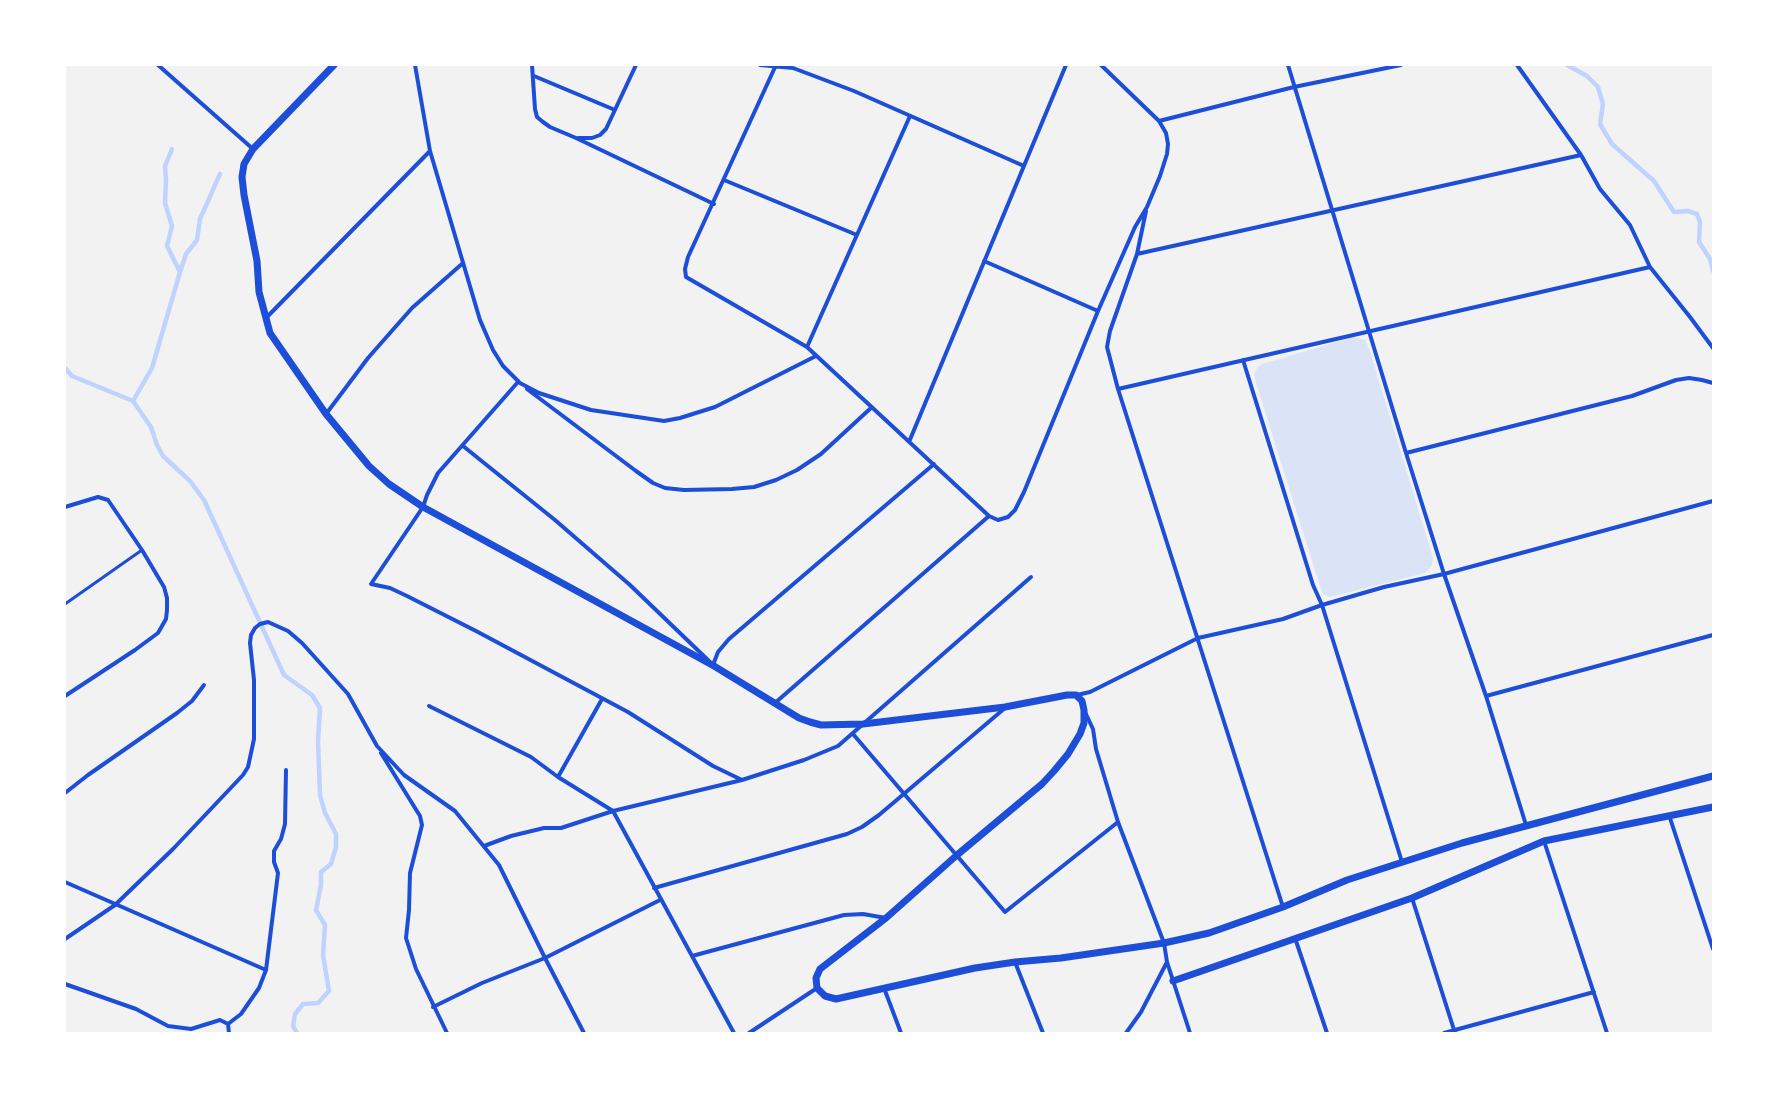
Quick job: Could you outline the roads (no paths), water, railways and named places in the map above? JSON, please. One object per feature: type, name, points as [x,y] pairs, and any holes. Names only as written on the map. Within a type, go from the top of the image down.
[{"type":"street","points":[[158,65],[253,149]]},
{"type":"street","points":[[334,65],[253,149],[244,164],[242,177],[257,261],[259,292],[270,333],[326,414],[369,466],[389,484],[423,507],[714,666],[799,718],[810,722],[821,725],[863,724],[1005,707],[1066,694],[1076,695],[1090,692],[1198,638],[1283,619],[1322,605],[1384,587],[1444,574],[1713,501]]},
{"type":"street","points":[[415,65],[430,151],[480,320],[493,350],[503,366],[518,382],[636,471],[665,488],[684,490],[754,487],[776,480],[798,470],[821,454],[872,407]]},
{"type":"street","points":[[532,65],[534,76],[535,109],[537,117],[550,128],[576,138],[714,204]]},
{"type":"street","points":[[576,138],[592,138],[600,135],[606,129],[636,65]]},
{"type":"street","points":[[760,65],[776,65],[793,68],[854,91],[1024,166]]},
{"type":"street","points":[[776,65],[714,204],[688,257],[685,269],[686,277],[806,346],[989,516],[998,520],[1008,517],[1015,510],[1024,492],[1098,311],[1135,227],[1147,207],[1160,176],[1167,154],[1168,144],[1166,133],[1159,121],[1101,65]]},
{"type":"street","points":[[910,442],[1066,65]]},
{"type":"street","points":[[1288,65],[1406,453],[1444,574],[1486,696],[1526,825]]},
{"type":"street","points":[[1159,121],[1294,87],[1401,65]]},
{"type":"street","points":[[1517,65],[1581,155],[1600,189],[1630,225],[1650,267],[1713,348]]},
{"type":"street","points":[[534,76],[615,110]]},
{"type":"street","points":[[806,346],[910,116]]},
{"type":"street","points":[[265,318],[430,151]]},
{"type":"street","points":[[1137,254],[1581,155]]},
{"type":"street","points":[[724,180],[856,235]]},
{"type":"street","points":[[1147,207],[1137,254],[1108,340],[1109,354],[1118,389],[1283,907]]},
{"type":"street","points":[[984,261],[1098,311]]},
{"type":"street","points":[[326,414],[368,358],[412,308],[464,263]]},
{"type":"street","points":[[1118,389],[1650,267]]},
{"type":"street","points":[[518,382],[539,393],[591,410],[664,421],[680,418],[715,406],[816,356]]},
{"type":"street","points":[[1244,360],[1313,585],[1322,605],[1402,862]]},
{"type":"street","points":[[1406,453],[1632,396],[1676,380],[1689,378],[1713,383]]},
{"type":"street","points":[[518,382],[438,473],[423,507],[371,584],[390,588],[407,596],[628,712],[713,766],[742,780]]},
{"type":"street","points":[[463,446],[555,520],[630,584],[714,666]]},
{"type":"street","points":[[714,666],[718,652],[729,639],[934,464]]},
{"type":"street","points":[[65,507],[98,497],[108,500],[142,550],[164,587],[167,598],[166,619],[163,627],[158,633],[65,696]]},
{"type":"street","points":[[775,703],[989,516]]},
{"type":"street","points":[[484,846],[511,836],[544,828],[561,828],[613,811],[742,780],[804,760],[838,746],[1031,577]]},
{"type":"street","points":[[65,939],[115,905],[173,850],[236,784],[248,767],[254,739],[255,703],[250,643],[251,635],[255,628],[260,624],[268,622],[288,632],[302,643],[348,694],[377,746],[417,811],[422,825],[410,873],[409,910],[406,938],[411,957],[447,1033]]},
{"type":"street","points":[[1486,696],[1713,635]]},
{"type":"street","points":[[65,793],[88,775],[177,713],[192,701],[204,685]]},
{"type":"street","points":[[1076,695],[1082,700],[1084,723],[1080,734],[1068,754],[1054,771],[1042,784],[956,855],[886,918],[820,969],[816,978],[817,988],[825,996],[836,999],[975,968],[1015,962],[1061,958],[1164,943],[1209,933],[1283,907],[1347,880],[1462,843],[1713,776]]},
{"type":"street","points":[[558,777],[602,699]]},
{"type":"street","points":[[429,706],[531,757],[558,777],[613,811],[660,900],[734,1033]]},
{"type":"street","points":[[654,888],[847,834],[862,827],[879,815],[1005,707]]},
{"type":"street","points":[[1084,710],[1093,729],[1096,749],[1118,822],[1164,943],[1167,962],[1190,1033]]},
{"type":"street","points":[[853,734],[1005,912],[1118,822]]},
{"type":"street","points":[[377,746],[404,775],[455,811],[499,866],[584,1033]]},
{"type":"street","points":[[228,1024],[241,1014],[259,988],[266,970],[278,874],[274,862],[274,851],[281,839],[285,824],[286,770]]},
{"type":"street","points":[[1173,981],[1412,898],[1544,841],[1713,806]]},
{"type":"street","points":[[1668,815],[1713,949]]},
{"type":"street","points":[[1544,841],[1607,1033]]},
{"type":"street","points":[[65,882],[266,970]]},
{"type":"street","points":[[1412,898],[1454,1031]]},
{"type":"street","points":[[434,1007],[482,983],[545,958],[660,900]]},
{"type":"street","points":[[692,956],[844,915],[863,914],[886,918]]},
{"type":"street","points":[[1295,938],[1327,1033]]},
{"type":"street","points":[[1015,962],[1042,1033]]},
{"type":"street","points":[[1126,1033],[1141,1012],[1167,962]]},
{"type":"street","points":[[65,984],[136,1009],[161,1023],[179,1029],[191,1029],[220,1020],[228,1024]]},
{"type":"street","points":[[749,1033],[817,988]]},
{"type":"street","points":[[884,988],[901,1033]]},
{"type":"street","points":[[1444,1033],[1594,992]]},
{"type":"street","points":[[228,1024],[230,1033]]},
{"type":"lane","points":[[65,604],[142,550]]},
{"type":"waterway","points":[[1567,65],[1587,76],[1598,87],[1603,104],[1600,124],[1612,144],[1654,181],[1674,212],[1688,211],[1697,214],[1700,222],[1699,242],[1710,259],[1713,271]]},
{"type":"waterway","points":[[133,401],[152,368],[180,272],[167,246],[172,226],[165,203],[165,166],[172,149]]},
{"type":"waterway","points":[[180,272],[186,254],[197,240],[200,219],[220,174]]},
{"type":"waterway","points":[[65,368],[72,376],[133,401],[151,427],[157,445],[163,456],[190,481],[204,500],[284,675],[312,695],[320,708],[318,741],[320,795],[325,813],[336,834],[336,847],[331,864],[321,872],[321,885],[316,910],[325,925],[323,955],[329,991],[318,1003],[303,1004],[295,1014],[293,1026],[297,1033]]}]
